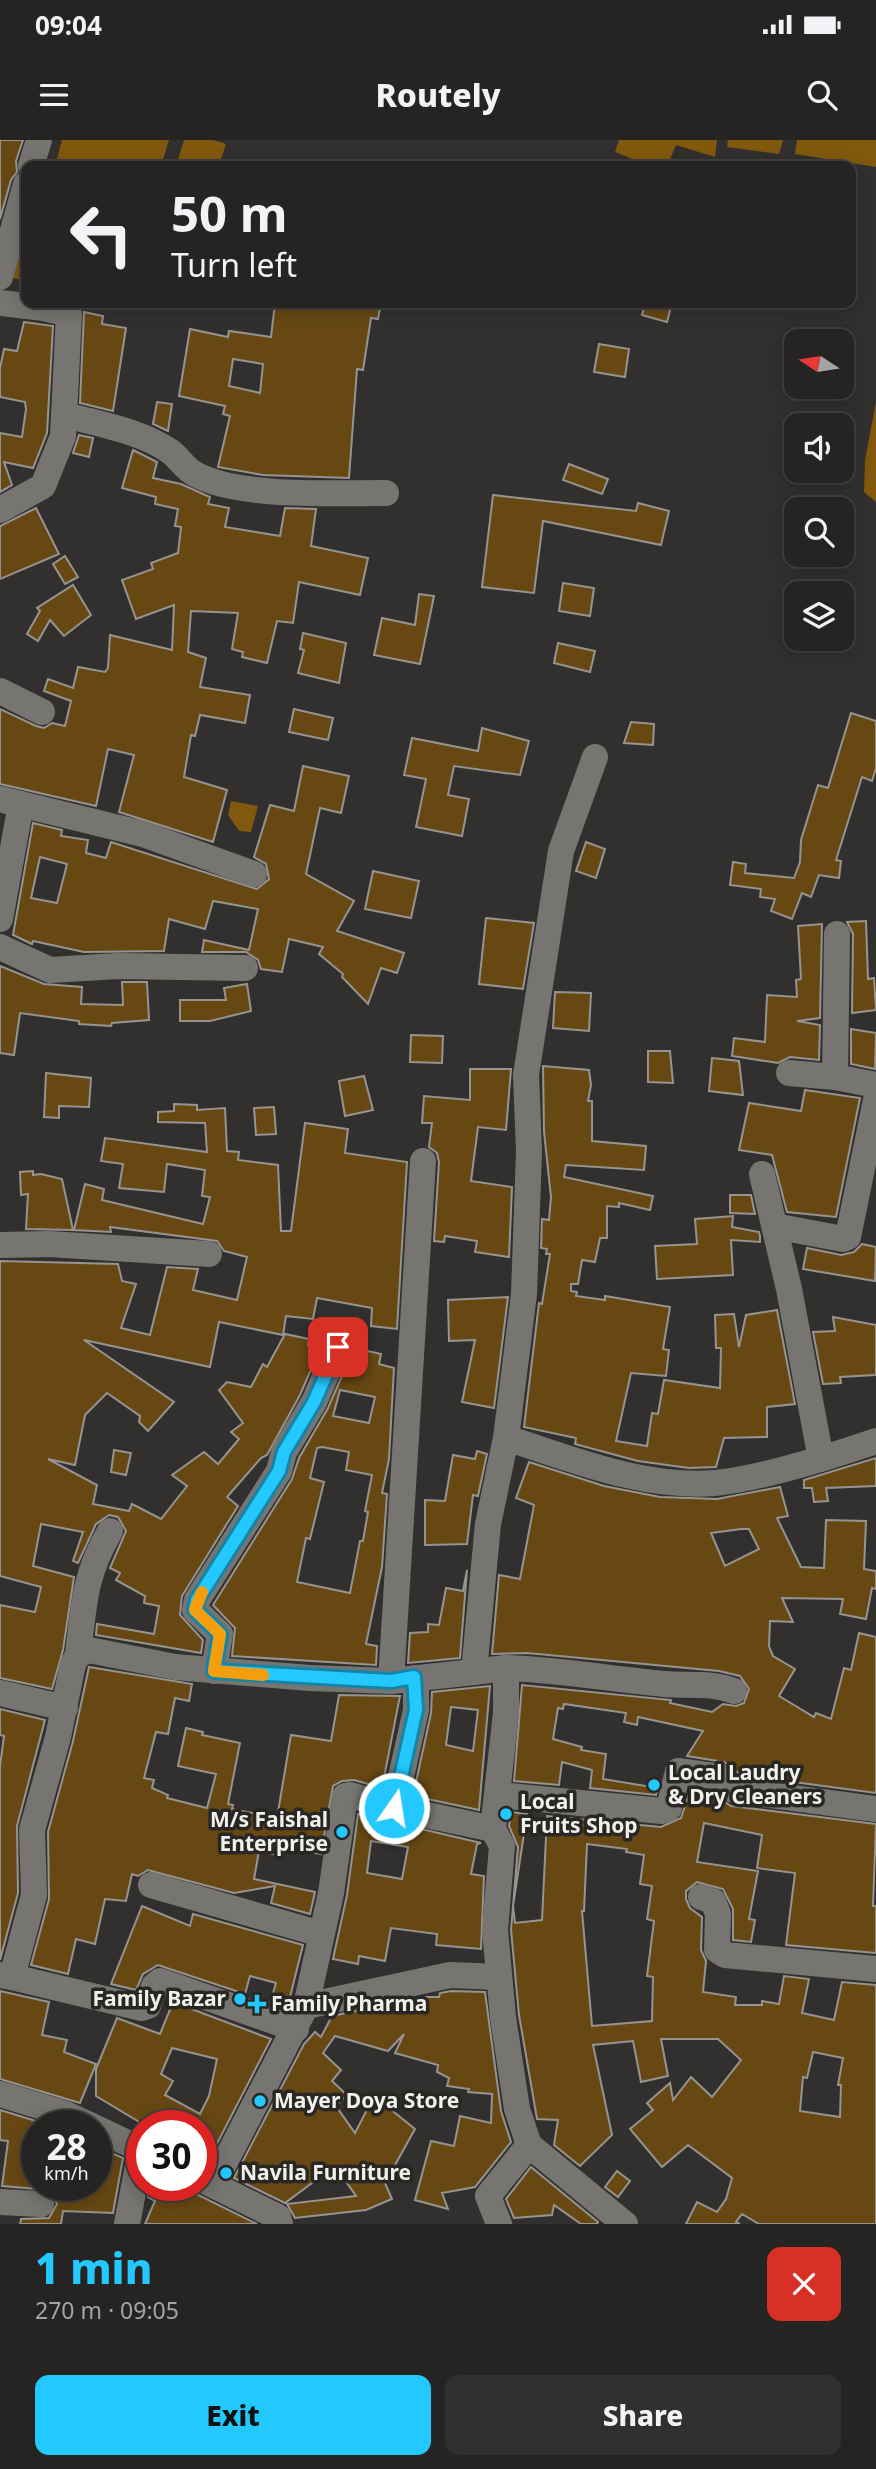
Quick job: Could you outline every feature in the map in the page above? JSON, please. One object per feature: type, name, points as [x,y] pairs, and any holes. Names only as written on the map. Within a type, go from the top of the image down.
[{"type":"street","points":[[33,161],[39,140]]},
{"type":"street","points":[[0,278],[21,208]]},
{"type":"street","points":[[0,303],[21,305]]},
{"type":"street","points":[[0,510],[43,486],[63,436],[69,314],[48,308]]},
{"type":"street","points":[[65,415],[120,429],[170,452],[194,474],[236,486],[314,494],[386,493]]},
{"type":"street","points":[[0,691],[42,712]]},
{"type":"street","points":[[474,1672],[488,1524],[506,1438],[524,1294],[529,1152],[526,1075],[561,851],[595,757]]},
{"type":"street","points":[[0,919],[10,801],[143,834],[254,874]]},
{"type":"street","points":[[835,1077],[837,934]]},
{"type":"street","points":[[0,947],[50,970],[118,966],[245,968]]},
{"type":"street","points":[[789,1073],[835,1077],[876,1086]]},
{"type":"street","points":[[774,1226],[843,1239],[848,1237],[876,1100]]},
{"type":"street","points":[[394,1808],[416,1710],[403,1680],[423,1161]]},
{"type":"street","points":[[762,1174],[789,1289],[821,1459]]},
{"type":"street","points":[[0,1245],[63,1245],[209,1254]]},
{"type":"street","points":[[214,1671],[220,1634],[195,1610],[197,1600],[279,1471],[284,1452],[314,1402],[338,1347]]},
{"type":"street","points":[[506,1438],[613,1471],[670,1482],[716,1483],[821,1459],[876,1441]]},
{"type":"street","points":[[110,1531],[93,1561],[87,1580],[78,1655],[73,1664],[65,1708],[32,1830],[34,1895],[6,1976],[142,2008],[148,2006],[154,1986],[160,1981],[301,2018],[450,1975],[499,1977]]},
{"type":"street","points":[[78,1655],[89,1650],[214,1671],[403,1680],[506,1668],[584,1672],[675,1685],[721,1686],[734,1691]]},
{"type":"street","points":[[506,1668],[499,1795],[493,1829],[502,1846],[495,1930],[517,2109],[529,2144],[625,2224]]},
{"type":"street","points":[[0,1693],[65,1708]]},
{"type":"street","points":[[499,1795],[662,1811],[669,1808],[678,1771],[721,1777],[733,1790],[876,1809]]},
{"type":"street","points":[[217,2165],[301,2018],[331,1893],[345,1796],[493,1829]]},
{"type":"street","points":[[151,1885],[321,1934]]},
{"type":"street","points":[[701,1897],[713,1901],[718,1914],[717,1950],[725,1955],[876,1969]]},
{"type":"street","points":[[0,2094],[53,2110]]},
{"type":"street","points":[[499,2224],[488,2196],[529,2144]]},
{"type":"street","points":[[217,2187],[278,2217],[280,2224]]},
{"type":"street","points":[[127,2224],[131,2201]]},
{"type":"street","points":[[0,2202],[41,2204]]},
{"type":"shaded area","points":[[62,140],[169,140],[163,161],[56,161]]},
{"type":"shaded area","points":[[184,140],[213,140],[226,144],[221,161],[178,161]]},
{"type":"shaded area","points":[[619,140],[717,140],[715,157],[676,145],[669,161],[638,161],[615,152]]},
{"type":"shaded area","points":[[728,140],[783,140],[779,154],[727,147]]},
{"type":"shaded area","points":[[797,140],[876,140],[876,167],[856,164],[856,161],[795,154]]},
{"type":"shaded area","points":[[21,233],[21,280],[9,277]]},
{"type":"shaded area","points":[[876,402],[876,502],[864,492],[865,460]]},
{"type":"shaded area","points":[[231,801],[258,806],[251,832],[239,831],[228,815]]},
{"type":"building","points":[[0,140],[23,140],[16,161],[17,172],[11,180],[0,219]]},
{"type":"building","points":[[274,308],[380,308],[378,319],[371,318],[363,370],[357,369],[349,478],[263,475],[218,467],[230,416],[223,414],[225,406],[179,396],[190,329],[228,337],[229,331],[271,337]],"holes":[[[233,359],[263,364],[260,393],[229,386]]]},
{"type":"building","points":[[644,308],[671,308],[667,322],[642,315]]},
{"type":"building","points":[[84,312],[103,316],[102,324],[126,328],[113,411],[80,403]]},
{"type":"building","points":[[24,322],[53,326],[47,433],[33,468],[4,462],[12,485],[0,492],[0,433],[22,437],[26,409],[25,402],[0,397],[0,368],[4,349],[17,351]]},
{"type":"building","points":[[599,344],[629,349],[625,377],[594,372]]},
{"type":"building","points":[[157,402],[172,404],[168,431],[153,424]]},
{"type":"building","points":[[79,435],[93,438],[89,457],[73,453]]},
{"type":"building","points":[[133,450],[157,462],[153,478],[181,484],[210,497],[208,504],[229,508],[225,527],[280,536],[285,508],[316,509],[311,546],[368,558],[360,595],[299,582],[293,623],[277,621],[267,663],[242,657],[243,652],[232,649],[238,613],[191,611],[188,652],[206,658],[200,687],[250,695],[245,723],[200,715],[195,736],[191,735],[184,777],[227,790],[213,842],[119,812],[134,755],[108,749],[96,806],[0,784],[0,709],[36,726],[44,728],[52,723],[65,726],[71,701],[44,691],[48,679],[73,688],[78,667],[105,672],[108,668],[110,635],[172,650],[174,605],[136,619],[122,580],[153,569],[151,563],[178,553],[181,527],[175,526],[178,509],[155,504],[156,497],[122,488]]},
{"type":"building","points":[[569,464],[608,479],[602,494],[563,480]]},
{"type":"building","points":[[493,495],[636,511],[638,503],[669,511],[661,545],[543,521],[534,593],[482,587]]},
{"type":"building","points":[[36,508],[59,554],[0,579],[0,526]]},
{"type":"building","points":[[65,556],[78,577],[65,584],[53,564]]},
{"type":"building","points":[[563,583],[594,588],[590,616],[559,611]]},
{"type":"building","points":[[73,585],[91,615],[64,636],[50,620],[38,641],[27,634],[40,611],[37,608]]},
{"type":"building","points":[[419,594],[434,596],[420,664],[374,655],[382,618],[415,625]]},
{"type":"building","points":[[303,633],[346,643],[339,683],[298,673],[304,650],[300,649]]},
{"type":"building","points":[[558,643],[595,651],[590,672],[554,663]]},
{"type":"building","points":[[294,709],[333,718],[328,740],[289,732]]},
{"type":"building","points":[[851,713],[876,721],[876,768],[872,781],[862,777],[836,860],[841,861],[839,878],[819,875],[811,897],[802,893],[792,919],[771,911],[775,899],[760,897],[761,889],[730,885],[733,862],[746,864],[745,873],[794,878],[800,862],[801,840],[818,785],[828,788]]},
{"type":"building","points":[[631,722],[654,724],[653,745],[624,743]]},
{"type":"building","points":[[482,728],[529,741],[520,775],[454,766],[448,795],[469,799],[462,836],[416,827],[426,779],[404,775],[412,738],[478,751]]},
{"type":"building","points":[[303,766],[349,776],[341,813],[320,808],[306,874],[354,901],[337,931],[404,953],[397,973],[381,968],[368,1004],[342,977],[343,974],[319,954],[323,947],[289,939],[282,972],[261,969],[258,960],[246,952],[202,952],[204,940],[249,950],[258,909],[213,901],[205,929],[169,919],[164,951],[84,952],[33,941],[32,944],[13,935],[33,823],[62,830],[61,836],[88,840],[86,853],[106,858],[111,842],[257,889],[269,879],[266,864],[254,857],[270,805],[294,811]],"holes":[[[40,857],[67,864],[57,903],[31,898]]]},
{"type":"building","points":[[586,842],[605,849],[596,878],[576,871]]},
{"type":"building","points":[[373,871],[419,881],[411,918],[365,909]]},
{"type":"building","points":[[486,918],[534,923],[523,989],[479,984]]},
{"type":"building","points":[[866,921],[868,979],[874,978],[876,1010],[852,1013],[853,934],[847,922]]},
{"type":"building","points":[[822,924],[820,1018],[797,1021],[820,1025],[819,1060],[790,1057],[778,1063],[732,1056],[734,1038],[765,1042],[767,995],[797,997],[796,980],[801,979],[798,926]]},
{"type":"building","points":[[0,966],[44,984],[82,987],[81,1004],[123,1005],[122,982],[147,982],[149,1020],[112,1023],[111,1026],[79,1024],[79,1021],[20,1013],[14,1055],[0,1053]]},
{"type":"building","points":[[247,984],[251,1011],[210,1021],[180,1021],[180,1000],[226,1000],[224,988]]},
{"type":"building","points":[[555,992],[591,993],[589,1031],[553,1028]]},
{"type":"building","points":[[851,1029],[876,1033],[875,1069],[851,1064]]},
{"type":"building","points":[[411,1035],[443,1036],[442,1063],[410,1062]]},
{"type":"building","points":[[648,1051],[670,1051],[673,1083],[648,1082]]},
{"type":"building","points":[[712,1058],[739,1061],[743,1095],[709,1091]]},
{"type":"building","points":[[543,1066],[589,1070],[591,1085],[588,1101],[592,1101],[592,1141],[646,1146],[644,1170],[566,1165],[564,1177],[653,1196],[650,1210],[619,1203],[619,1207],[607,1206],[607,1238],[600,1238],[595,1262],[582,1260],[578,1284],[571,1284],[571,1291],[577,1292],[576,1296],[605,1300],[605,1296],[670,1307],[663,1349],[669,1350],[666,1376],[631,1373],[616,1441],[647,1446],[652,1413],[658,1414],[664,1380],[720,1388],[721,1348],[716,1348],[715,1315],[734,1314],[739,1347],[746,1315],[777,1310],[795,1404],[767,1407],[767,1437],[724,1438],[716,1467],[689,1468],[638,1461],[575,1444],[576,1438],[524,1427],[539,1303],[542,1304],[550,1254],[546,1254],[547,1249],[541,1248],[542,1219],[549,1220],[551,1197],[544,1132]]},
{"type":"building","points":[[470,1069],[511,1069],[506,1130],[478,1127],[471,1181],[512,1187],[509,1257],[475,1252],[477,1241],[445,1236],[444,1242],[434,1241],[439,1162],[437,1153],[429,1147],[432,1123],[422,1123],[424,1096],[470,1100]]},
{"type":"building","points":[[46,1073],[91,1078],[89,1107],[59,1106],[59,1118],[44,1117]]},
{"type":"building","points":[[364,1076],[373,1110],[345,1116],[339,1081]]},
{"type":"building","points":[[805,1090],[860,1098],[836,1217],[787,1212],[772,1155],[739,1150],[749,1103],[801,1111]]},
{"type":"building","points":[[174,1104],[197,1105],[197,1110],[225,1108],[227,1151],[239,1152],[238,1160],[278,1165],[281,1231],[291,1231],[305,1123],[348,1129],[345,1153],[407,1162],[397,1329],[371,1326],[372,1308],[317,1298],[313,1319],[286,1316],[283,1335],[219,1322],[210,1367],[84,1340],[174,1402],[148,1431],[139,1422],[140,1416],[107,1393],[85,1415],[75,1465],[48,1459],[97,1485],[93,1504],[129,1511],[132,1504],[161,1519],[187,1486],[172,1475],[204,1452],[218,1464],[239,1439],[231,1432],[243,1423],[219,1390],[227,1382],[251,1387],[263,1364],[267,1367],[285,1334],[309,1339],[308,1345],[319,1351],[300,1395],[267,1455],[261,1458],[227,1497],[238,1506],[182,1596],[180,1615],[203,1640],[201,1653],[96,1635],[97,1624],[154,1634],[159,1606],[144,1603],[145,1596],[116,1580],[120,1573],[110,1568],[126,1531],[118,1517],[109,1515],[96,1524],[78,1563],[73,1561],[83,1532],[41,1524],[33,1566],[74,1577],[63,1650],[52,1689],[0,1678],[0,1605],[35,1612],[41,1587],[0,1576],[0,1261],[118,1264],[122,1281],[136,1284],[121,1328],[150,1335],[167,1267],[198,1269],[193,1290],[237,1300],[247,1257],[224,1251],[217,1241],[110,1227],[111,1232],[74,1230],[85,1184],[104,1189],[102,1200],[203,1224],[210,1197],[202,1196],[205,1170],[167,1164],[164,1192],[119,1188],[123,1164],[101,1161],[105,1138],[207,1152],[205,1123],[158,1122],[158,1112],[174,1111]]},
{"type":"building","points":[[274,1107],[276,1134],[256,1135],[254,1108]]},
{"type":"building","points":[[33,1171],[33,1175],[62,1179],[73,1230],[26,1229],[28,1194],[21,1195],[20,1172]]},
{"type":"building","points":[[730,1195],[751,1195],[755,1214],[730,1213]]},
{"type":"building","points":[[733,1216],[732,1227],[759,1232],[760,1242],[731,1240],[733,1275],[657,1279],[655,1246],[697,1244],[695,1219]]},
{"type":"building","points":[[862,1244],[876,1247],[875,1281],[803,1269],[807,1248],[841,1255],[854,1252]]},
{"type":"building","points":[[508,1297],[494,1408],[462,1402],[475,1340],[449,1341],[448,1300]]},
{"type":"building","points":[[833,1317],[876,1325],[876,1375],[840,1377],[841,1383],[823,1384],[813,1332],[835,1331]]},
{"type":"building","points":[[354,1348],[381,1354],[379,1364],[394,1368],[389,1459],[382,1493],[387,1494],[382,1567],[366,1644],[377,1646],[376,1665],[232,1656],[235,1628],[213,1605],[292,1479],[299,1458],[328,1408]],"holes":[[[340,1390],[375,1397],[369,1423],[333,1416]],[[317,1448],[349,1452],[346,1470],[372,1475],[363,1541],[360,1541],[350,1593],[297,1582],[306,1538],[310,1539],[324,1482],[310,1478]]]},
{"type":"building","points":[[114,1450],[131,1453],[126,1475],[111,1472]]},
{"type":"building","points":[[477,1451],[487,1454],[478,1496],[473,1495],[467,1544],[425,1545],[425,1500],[445,1501],[453,1455],[475,1459]]},
{"type":"building","points":[[876,1458],[876,1486],[826,1488],[828,1501],[814,1502],[812,1488],[804,1488],[804,1480]]},
{"type":"building","points":[[529,1462],[604,1486],[660,1497],[717,1499],[780,1487],[788,1516],[777,1518],[801,1567],[824,1568],[826,1520],[866,1521],[864,1569],[876,1571],[876,1589],[872,1588],[866,1619],[840,1614],[843,1599],[782,1598],[793,1622],[770,1621],[769,1646],[773,1656],[795,1669],[779,1696],[814,1717],[816,1713],[831,1719],[844,1668],[851,1670],[859,1633],[876,1637],[876,1793],[741,1775],[724,1762],[687,1756],[703,1731],[638,1717],[637,1725],[624,1722],[626,1713],[564,1704],[563,1709],[558,1708],[553,1739],[582,1747],[581,1750],[606,1754],[603,1779],[658,1788],[656,1795],[590,1788],[592,1770],[562,1762],[559,1785],[514,1781],[522,1685],[671,1700],[670,1703],[712,1712],[723,1704],[736,1706],[744,1703],[749,1689],[740,1676],[719,1671],[527,1653],[492,1654],[499,1575],[520,1579],[534,1505],[516,1498]],"holes":[[[749,1529],[759,1549],[725,1566],[711,1533]]]},
{"type":"building","points":[[467,1570],[460,1658],[408,1663],[410,1633],[428,1632],[428,1624],[439,1625],[446,1588],[463,1591]]},
{"type":"building","points":[[89,1667],[192,1684],[189,1701],[175,1698],[168,1734],[156,1732],[144,1778],[154,1780],[152,1788],[168,1795],[167,1798],[207,1808],[216,1774],[178,1766],[186,1728],[203,1732],[202,1735],[240,1743],[228,1804],[233,1805],[232,1809],[277,1818],[291,1735],[331,1741],[339,1695],[400,1696],[382,1788],[354,1780],[342,1781],[333,1786],[321,1854],[274,1845],[273,1854],[259,1851],[254,1879],[315,1892],[310,1914],[271,1903],[275,1886],[234,1893],[148,1870],[138,1876],[132,1874],[126,1901],[105,1899],[95,1944],[76,1939],[68,1974],[31,1965],[49,1899],[48,1832],[73,1741]]},
{"type":"building","points":[[490,1686],[479,1810],[413,1796],[431,1713],[432,1692]],"holes":[[[451,1707],[478,1710],[473,1751],[446,1745]]]},
{"type":"building","points":[[0,1709],[45,1720],[17,1826],[18,1893],[0,1960],[0,1766],[4,1736],[0,1735]]},
{"type":"building","points":[[689,1794],[719,1798],[731,1806],[876,1824],[873,1906],[876,1906],[876,1953],[786,1945],[795,1873],[757,1868],[762,1835],[704,1823],[697,1862],[758,1871],[749,1919],[755,1920],[751,1942],[733,1940],[733,1909],[723,1889],[697,1882],[686,1891],[686,1899],[690,1908],[702,1917],[701,1950],[706,1961],[703,1992],[736,1997],[735,2005],[762,2005],[762,2001],[779,2004],[784,1976],[809,1979],[802,2013],[834,2020],[842,1982],[876,1985],[876,2224],[759,2224],[742,2214],[736,2222],[740,2224],[686,2224],[697,2202],[717,2212],[726,2199],[732,2178],[688,2145],[662,2167],[630,2129],[653,2110],[647,2103],[670,2083],[673,2100],[691,2077],[712,2097],[741,2060],[718,2039],[661,2039],[668,2076],[641,2082],[633,2041],[593,2045],[612,2135],[580,2166],[554,2145],[558,2120],[537,2119],[519,2015],[511,1930],[513,1906],[515,1923],[542,1920],[547,1816],[661,1827],[681,1818]],"holes":[[[587,1844],[627,1849],[626,1852],[644,1855],[640,1884],[652,1886],[647,1919],[654,1921],[647,1976],[653,1977],[652,2021],[592,2026],[582,1911]],[[813,2052],[843,2058],[838,2085],[841,2085],[840,2117],[800,2111],[803,2077],[807,2078]]]},
{"type":"building","points":[[511,1812],[527,1814],[513,1906],[518,1847],[509,1826]]},
{"type":"building","points":[[358,1814],[481,1843],[477,1844],[471,1874],[484,1876],[481,1949],[436,1945],[437,1934],[391,1928],[385,1961],[359,1956],[358,1964],[333,1959],[347,1895]],"holes":[[[371,1841],[408,1847],[402,1879],[367,1873]]]},
{"type":"building","points":[[142,1906],[190,1926],[193,1914],[303,1945],[287,2009],[270,2003],[276,1983],[250,1976],[245,1994],[158,1965],[143,1974],[136,1990],[111,1984]]},
{"type":"building","points":[[0,1991],[49,2002],[42,2035],[67,2040],[64,2052],[96,2064],[80,2103],[0,2079]]},
{"type":"building","points":[[485,1992],[501,2111],[511,2142],[475,2187],[442,2193],[448,2209],[415,2200],[431,2141],[454,2146],[460,2116],[491,2123],[492,2094],[468,2092],[469,2089],[447,2086],[449,2078],[437,2072],[438,2065],[395,2053],[404,2034],[388,2051],[335,2036],[323,2053],[341,2070],[332,2081],[347,2095],[336,2106],[355,2133],[374,2096],[415,2129],[385,2183],[392,2199],[366,2210],[295,2218],[287,2204],[356,2196],[335,2166],[285,2203],[234,2178],[304,2044],[315,2032],[321,2037],[332,2016],[422,1997],[439,1997],[440,1993]]},
{"type":"building","points":[[173,2002],[271,2039],[217,2144],[217,2110],[202,2110],[209,2096],[217,2059],[172,2048],[161,2074],[173,2081],[165,2095],[193,2110],[126,2110],[126,2114],[96,2096],[96,2069],[117,2018],[160,2034]]},
{"type":"building","points":[[0,2110],[21,2116],[21,2188],[2,2186],[8,2141],[0,2140]]},
{"type":"building","points":[[112,2153],[123,2158],[113,2213],[63,2211],[61,2224],[20,2224],[21,2219],[49,2218],[57,2204],[55,2201],[112,2201]]},
{"type":"building","points":[[531,2167],[598,2222],[597,2224],[581,2224],[554,2205],[552,2215],[514,2218],[506,2199]]},
{"type":"building","points":[[617,2171],[630,2181],[618,2197],[605,2187]]},
{"type":"building","points":[[155,2201],[210,2201],[257,2224],[145,2224]]},
{"type":"slow traffic","points":[[202,1592],[195,1610],[201,1619],[215,1626],[220,1634],[214,1671],[263,1675]]},
{"type":"place","name":"Local Laudry & Dry Cleaners","points":[[654,1785]]},
{"type":"place","name":"Local Fruits Shop","points":[[506,1814]]},
{"type":"place","name":"M/s Faishal Enterprise","points":[[342,1832]]},
{"type":"place","name":"Family Bazar","points":[[240,1999]]},
{"type":"place","name":"Family Pharma","points":[[257,2004]]},
{"type":"place","name":"Mayer Doya Store","points":[[260,2101]]},
{"type":"place","name":"Navila Furniture","points":[[226,2173]]},
{"type":"route","points":[[338,1347],[314,1402],[284,1452],[279,1471],[197,1600],[195,1610],[201,1619],[215,1626],[220,1634],[214,1671],[391,1681],[416,1678],[416,1710],[394,1808]]}]
